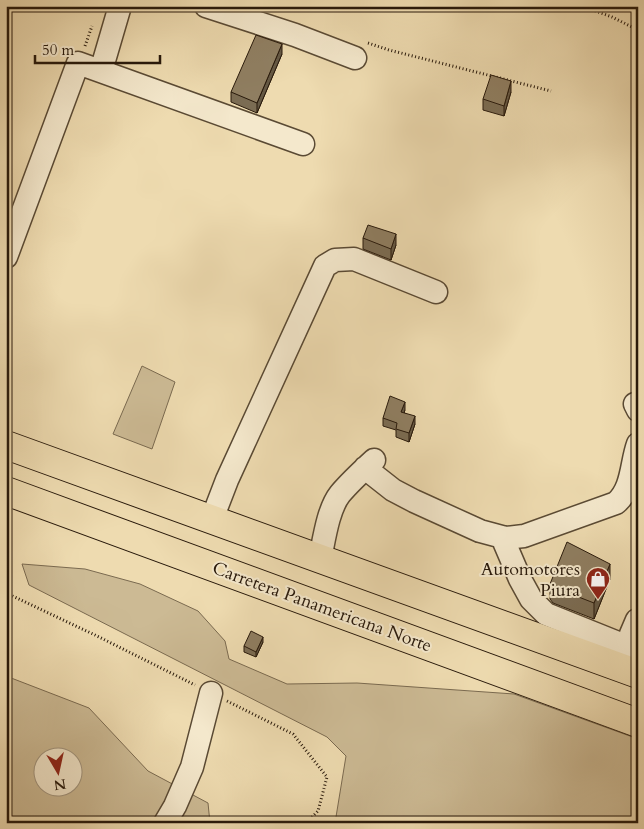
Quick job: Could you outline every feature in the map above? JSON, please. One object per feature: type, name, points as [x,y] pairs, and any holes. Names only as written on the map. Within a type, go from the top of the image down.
[{"type":"highway","points":[[6,445],[320,559],[631,660]]},
{"type":"highway","name":"Carretera Panamericana Norte","points":[[6,491],[638,723]]},
{"type":"lane","points":[[101,71],[120,6]]},
{"type":"lane","points":[[206,6],[294,35],[358,49]]},
{"type":"lane","points":[[6,257],[78,63],[303,144]]},
{"type":"lane","points":[[212,520],[227,480],[325,266],[336,260],[354,259],[436,292]]},
{"type":"lane","points":[[320,559],[327,525],[339,495],[369,464],[393,490],[414,501],[480,531],[502,537],[516,538],[616,503],[623,495],[629,482],[634,453],[638,444]]},
{"type":"lane","points":[[502,537],[531,599],[546,614],[631,660],[631,634],[637,620]]},
{"type":"lane","points":[[165,823],[175,806],[192,767],[211,693]]},
{"type":"path","points":[[582,6],[612,17],[638,30]]},
{"type":"path","points":[[78,63],[94,22]]},
{"type":"path","points":[[358,49],[389,50],[551,90]]},
{"type":"shaded area","points":[[142,366],[175,382],[152,449],[113,434]]},
{"type":"shaded area","points":[[22,564],[85,569],[140,584],[198,611],[225,641],[229,659],[287,684],[357,683],[514,694],[638,739],[638,823],[335,823],[346,756],[327,737],[29,585]]},
{"type":"shaded area","points":[[6,676],[89,708],[148,771],[208,803],[210,823],[6,823]]},
{"type":"building","points":[[256,35],[282,44],[257,103],[231,92]]},
{"type":"building","points":[[491,75],[511,81],[504,106],[483,99]]},
{"type":"building","points":[[368,225],[396,234],[391,249],[363,238]]},
{"type":"building","points":[[390,396],[405,402],[401,412],[415,416],[409,433],[396,429],[397,423],[383,418]]},
{"type":"building","points":[[567,542],[610,564],[594,603],[553,587],[550,584]]},
{"type":"building","points":[[251,631],[263,637],[256,652],[244,646]]},
{"type":"place","name":"Automotores Piura","points":[[598,600]]}]
